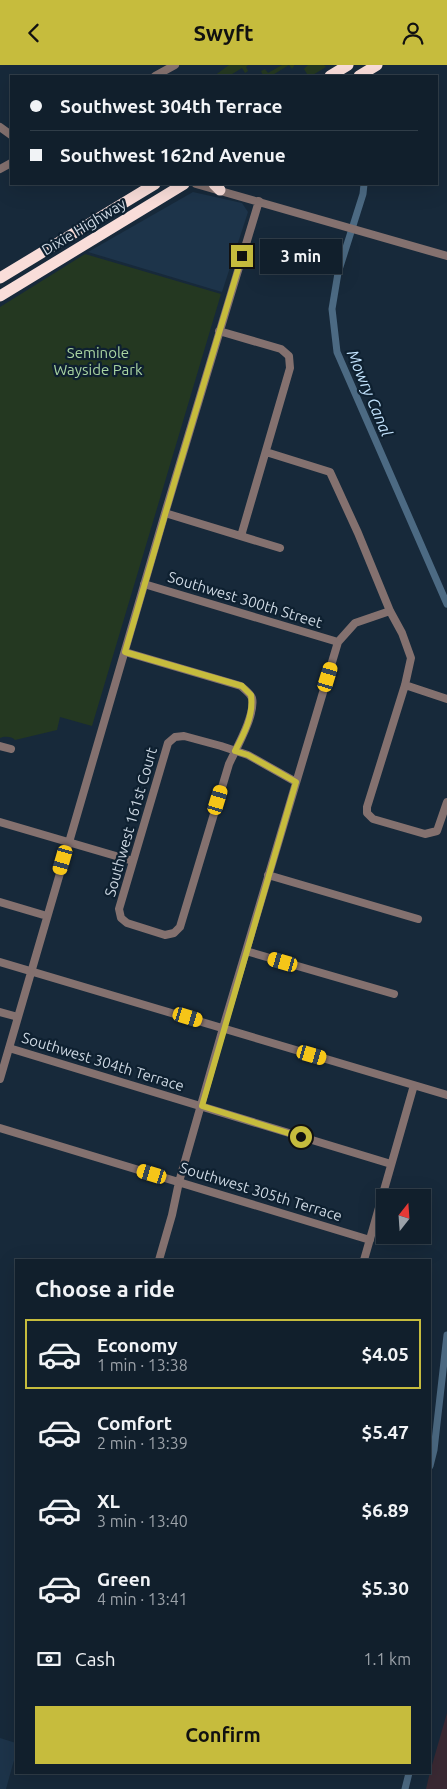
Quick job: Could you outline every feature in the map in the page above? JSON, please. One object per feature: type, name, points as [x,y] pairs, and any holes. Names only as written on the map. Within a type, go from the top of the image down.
[{"type":"highway","points":[[361,75],[377,65]]},
{"type":"highway","points":[[332,75],[346,66]]},
{"type":"highway","points":[[64,257],[79,240],[157,191],[162,185]]},
{"type":"highway","name":"Dixie Highway","points":[[0,296],[182,185]]},
{"type":"highway","name":"Dixie Highway","points":[[0,278],[142,188]]},
{"type":"highway","points":[[0,287],[41,262],[56,244]]},
{"type":"street","points":[[157,75],[175,65]]},
{"type":"street","points":[[0,126],[10,134]]},
{"type":"street","points":[[203,185],[217,187],[447,257]]},
{"type":"street","points":[[0,1079],[218,331],[259,201]]},
{"type":"street","points":[[218,331],[281,349],[289,355],[290,368],[241,536]]},
{"type":"street","points":[[266,451],[330,472],[358,533],[390,611],[402,633],[411,658],[405,685],[367,807],[367,813],[372,819],[425,834],[437,831],[447,803]]},
{"type":"street","points":[[165,513],[280,548]]},
{"type":"street","name":"Southwest 300th Street","points":[[144,584],[338,642]]},
{"type":"street","points":[[161,1259],[179,1182],[223,1028],[338,642],[355,623],[390,611]]},
{"type":"street","points":[[125,652],[242,686],[251,695],[252,705],[245,732],[235,751],[248,755],[296,782]]},
{"type":"street","points":[[405,685],[447,699]]},
{"type":"street","name":"Southwest 161st Court","points":[[184,736],[235,751],[229,764],[180,927],[174,933],[165,935],[127,923],[121,918],[120,909],[168,743],[175,737],[184,736]]},
{"type":"street","points":[[0,746],[11,749]]},
{"type":"street","points":[[0,822],[133,861]]},
{"type":"street","points":[[268,875],[418,919]]},
{"type":"street","points":[[0,902],[47,916]]},
{"type":"street","points":[[246,951],[394,994]]},
{"type":"street","points":[[0,962],[447,1095]]},
{"type":"street","name":"Southwest 304th Terrace","points":[[0,1012],[18,1017]]},
{"type":"street","name":"Southwest 304th Terrace","points":[[9,1048],[390,1164]]},
{"type":"street","points":[[364,1259],[414,1085]]},
{"type":"street","name":"Southwest 305th Terrace","points":[[0,1128],[370,1240]]},
{"type":"shaded area","points":[[193,192],[242,203],[248,212],[222,292],[88,252]]},
{"type":"shaded area","points":[[447,1713],[447,1789],[426,1789]]},
{"type":"shaded area","points":[[0,1738],[15,1743],[15,1757],[6,1789],[0,1789]]},
{"type":"green space","points":[[229,65],[248,65],[246,67],[248,71],[245,73],[242,68],[231,75],[215,75]]},
{"type":"green space","points":[[282,65],[289,65],[273,75],[263,75],[261,71],[265,69],[268,73]]},
{"type":"green space","points":[[308,65],[324,65],[326,67],[313,75],[306,75],[304,69]]},
{"type":"green space","name":"Seminole Wayside Park","points":[[85,254],[221,294],[92,726],[60,717],[57,730],[15,740],[8,737],[0,738],[0,307]]},
{"type":"waterway","name":"Mowry Canal","points":[[364,185],[363,194],[338,273],[332,309],[337,352],[447,604]]},
{"type":"waterway","name":"Mowry Canal","points":[[431,1462],[447,1335]]},
{"type":"waterway","name":"Mowry Canal","points":[[405,1789],[409,1774]]},
{"type":"route","points":[[242,256],[218,331],[125,652],[242,686],[251,695],[252,705],[245,732],[235,751],[248,755],[296,782],[223,1028],[202,1106],[301,1137]]}]
